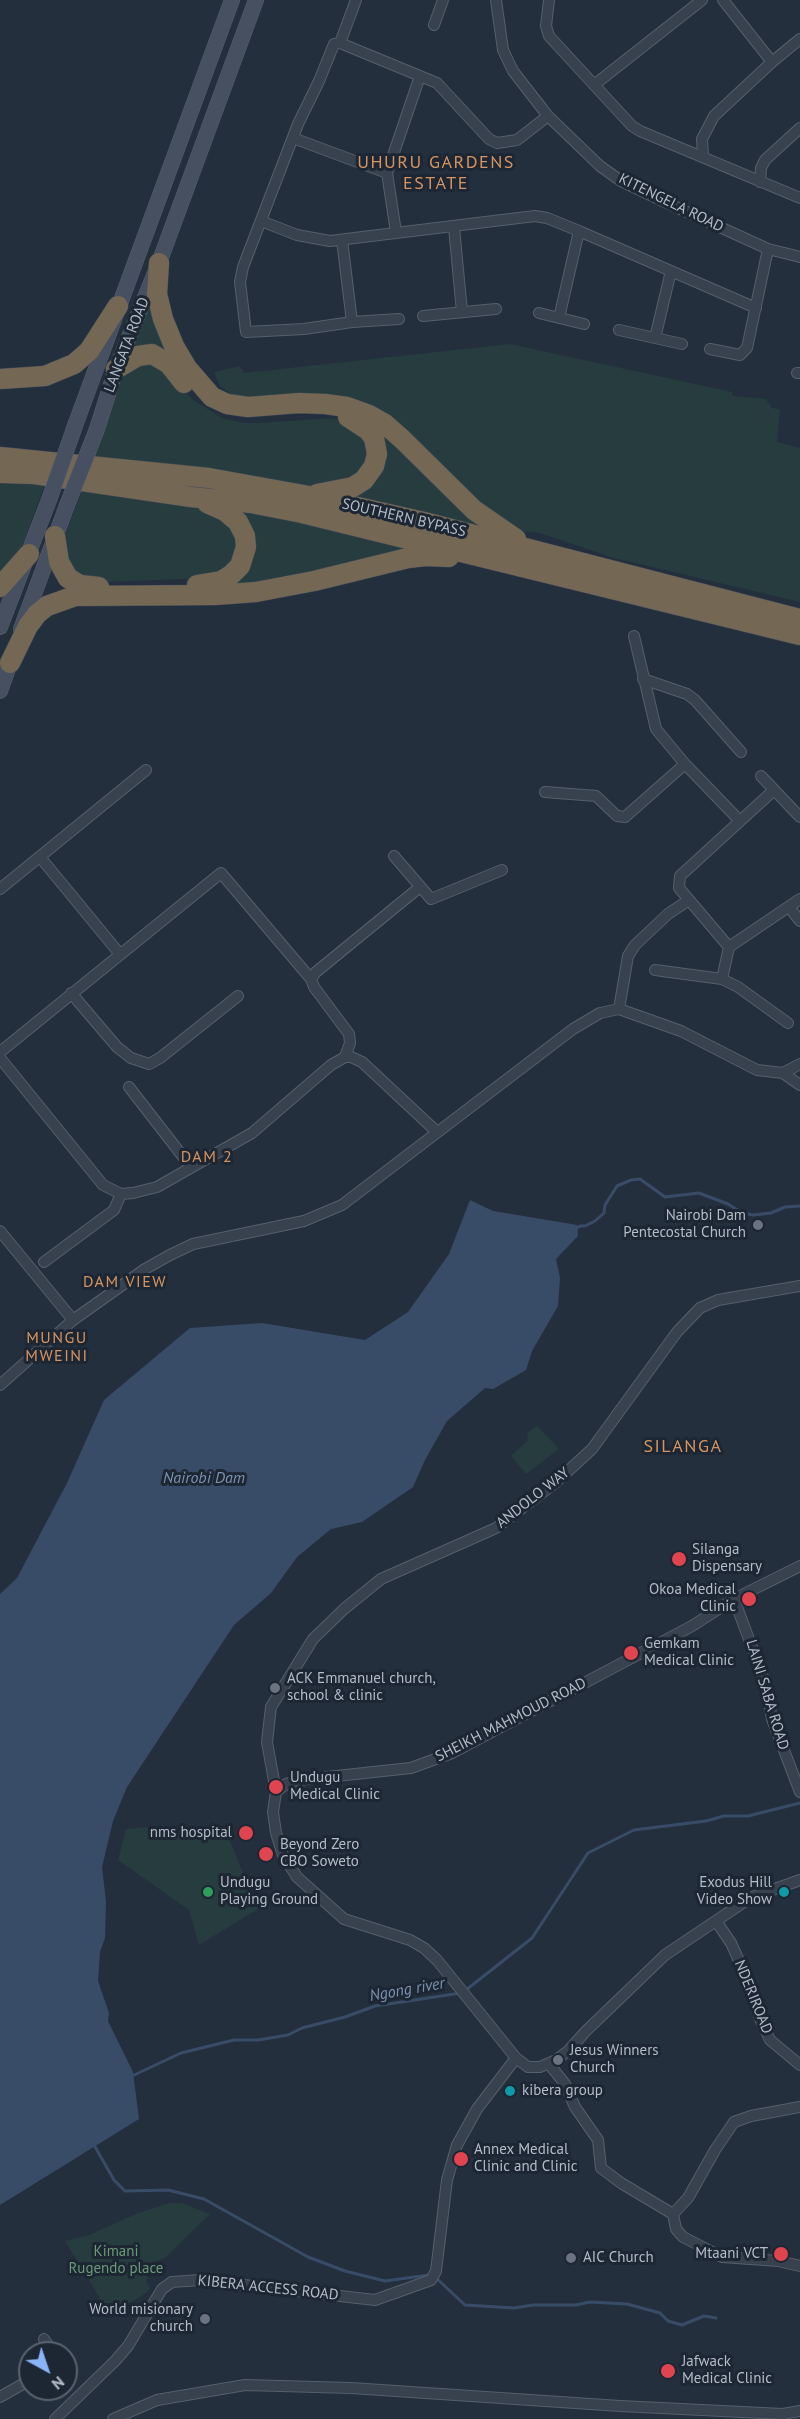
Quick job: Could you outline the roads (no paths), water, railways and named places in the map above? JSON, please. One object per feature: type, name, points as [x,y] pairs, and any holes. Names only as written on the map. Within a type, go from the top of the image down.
[{"type":"highway","points":[[159,263],[159,309],[168,332],[187,368],[212,397],[227,404],[248,407],[299,403],[347,406],[369,415],[402,439],[474,510],[534,560]]},
{"type":"highway","points":[[0,379],[45,376],[74,364],[89,351],[118,306]]},
{"type":"highway","points":[[116,369],[146,354],[162,358],[205,404],[233,417],[250,419],[307,413],[332,414],[357,421],[368,430],[376,448],[376,461],[370,474],[353,487],[309,496]]},
{"type":"highway","name":"SOUTHERN BYPASS","points":[[0,457],[209,478],[309,496],[800,635]]},
{"type":"highway","name":"SOUTHERN BYPASS","points":[[0,473],[34,474],[190,497],[251,503],[534,560],[800,619]]},
{"type":"highway","points":[[56,536],[58,562],[68,578],[80,585],[98,587],[208,585],[221,581],[236,570],[243,559],[246,547],[245,536],[232,516],[215,506],[190,497]]},
{"type":"highway","points":[[0,587],[28,554]]},
{"type":"highway","points":[[10,663],[28,626],[37,615],[47,606],[75,596],[214,595],[256,592],[426,556],[534,560]]},
{"type":"main road","name":"LANGATA ROAD","points":[[0,627],[49,500],[118,306],[160,201],[232,0]]},
{"type":"main road","name":"LANGATA ROAD","points":[[0,691],[97,429],[116,369],[159,263],[256,0]]},
{"type":"street","points":[[340,43],[356,0]]},
{"type":"street","points":[[434,24],[443,0]]},
{"type":"street","name":"KITENGELA ROAD","points":[[496,0],[501,43],[507,60],[548,116],[584,152],[621,181],[768,249],[800,257]]},
{"type":"street","points":[[549,0],[546,26],[549,36],[640,131],[800,198]]},
{"type":"street","points":[[594,85],[702,0]]},
{"type":"street","points":[[723,0],[772,62]]},
{"type":"street","points":[[703,157],[702,140],[714,116],[800,39]]},
{"type":"street","points":[[399,320],[246,332],[241,274],[269,195],[319,81],[330,49],[335,43],[340,43],[442,86],[489,139],[497,143],[517,140],[548,116]]},
{"type":"street","points":[[396,232],[387,173],[420,76]]},
{"type":"street","points":[[760,182],[761,168],[765,160],[800,129]]},
{"type":"street","points":[[293,138],[387,173]]},
{"type":"street","points":[[261,221],[307,238],[342,240],[535,216],[579,231],[756,308]]},
{"type":"street","points":[[454,227],[462,312]]},
{"type":"street","points":[[560,318],[579,231]]},
{"type":"street","points":[[342,240],[352,322]]},
{"type":"street","points":[[710,349],[738,355],[745,352],[749,344],[768,249]]},
{"type":"street","points":[[655,338],[671,271]]},
{"type":"street","points":[[423,316],[496,309]]},
{"type":"street","points":[[539,313],[584,324]]},
{"type":"street","points":[[619,330],[682,344]]},
{"type":"street","points":[[634,636],[656,729],[685,764],[740,821]]},
{"type":"street","points":[[643,679],[687,694],[741,752]]},
{"type":"street","points":[[545,792],[596,796],[617,816],[625,817],[685,764]]},
{"type":"street","points":[[0,889],[146,770]]},
{"type":"street","points":[[761,776],[800,817]]},
{"type":"street","points":[[729,947],[679,888],[680,876],[774,790]]},
{"type":"street","points":[[394,856],[428,897],[435,898],[502,870]]},
{"type":"street","points":[[40,857],[119,953]]},
{"type":"street","points":[[0,1052],[220,873],[311,979],[314,987],[349,1034],[350,1042],[345,1057]]},
{"type":"street","points":[[311,979],[316,972],[420,887]]},
{"type":"street","points":[[722,979],[729,947],[800,899]]},
{"type":"street","points":[[619,1009],[628,956],[635,945],[668,914],[688,900]]},
{"type":"street","points":[[789,907],[800,921]]},
{"type":"street","points":[[655,969],[722,979],[738,987],[788,1023]]},
{"type":"street","points":[[72,993],[117,1047],[132,1058],[149,1064],[153,1064],[238,996]]},
{"type":"street","points":[[0,1384],[73,1320],[145,1269],[193,1244],[304,1221],[332,1210],[573,1029],[600,1014],[619,1009],[681,1031],[757,1070],[783,1073],[800,1085]]},
{"type":"street","points":[[0,1058],[103,1185],[121,1194],[157,1187],[252,1133],[331,1065],[345,1057],[362,1062],[437,1132]]},
{"type":"street","points":[[783,1073],[800,1064]]},
{"type":"street","points":[[129,1087],[191,1167]]},
{"type":"street","points":[[44,1262],[114,1210],[121,1194]]},
{"type":"street","points":[[0,1230],[73,1320]]},
{"type":"street","name":"ANDOLO WAY","points":[[276,1792],[267,1742],[271,1707],[313,1639],[344,1609],[381,1579],[496,1528],[555,1483],[592,1449],[677,1332],[700,1308],[718,1300],[800,1286]]},
{"type":"street","name":"SHEIKH MAHMOUD ROAD","points":[[276,1792],[286,1784],[299,1780],[411,1768],[452,1753],[692,1626],[734,1599],[800,1566]]},
{"type":"street","name":"LAINI SABA ROAD","points":[[734,1599],[766,1685],[772,1719],[800,1792]]},
{"type":"street","points":[[276,1792],[273,1812],[276,1833],[283,1855],[297,1877],[344,1919],[410,1940],[424,1948],[437,1960],[516,2058],[528,2067],[549,2064],[568,2051],[665,1955],[750,1898],[800,1880]]},
{"type":"street","name":"NDERIROAD","points":[[716,1921],[731,1943],[745,1974],[760,2021],[770,2040],[800,2065]]},
{"type":"street","name":"KIBERA ACCESS ROAD","points":[[55,2419],[88,2390],[128,2346],[162,2289],[172,2282],[200,2280],[375,2300],[435,2275],[447,2180],[457,2145],[477,2109],[516,2058]]},
{"type":"street","points":[[549,2064],[565,2084],[575,2107],[598,2140],[601,2168],[621,2183],[673,2214],[676,2229],[683,2237],[722,2257],[778,2261],[800,2266]]},
{"type":"street","points":[[673,2214],[688,2198],[734,2122],[751,2116],[800,2108]]},
{"type":"street","points":[[113,2419],[157,2400],[245,2385],[351,2388],[620,2406],[783,2414],[800,2411]]},
{"type":"street","points":[[0,2397],[18,2387]]},
{"type":"water","name":"Nairobi Dam","points":[[470,1200],[493,1211],[577,1225],[578,1236],[556,1259],[560,1278],[558,1306],[532,1351],[526,1370],[493,1389],[485,1388],[447,1421],[413,1487],[362,1522],[331,1529],[297,1557],[271,1593],[234,1625],[127,1787],[113,1821],[102,1867],[106,1902],[105,1938],[100,1952],[98,1981],[109,2013],[108,2021],[133,2072],[139,2119],[0,2205],[0,1594],[17,1578],[67,1483],[104,1400],[190,1328],[262,1323],[365,1340],[408,1312],[449,1254]]},
{"type":"waterway","points":[[574,1230],[595,1221],[604,1213],[605,1205],[617,1186],[640,1179],[665,1197],[699,1193],[728,1204],[742,1213],[753,1215],[771,1213],[785,1207],[800,1206]]},
{"type":"waterway","name":"Ngong river","points":[[466,1990],[532,1938],[588,1853],[634,1830],[706,1821],[724,1816],[748,1816],[800,1803]]},
{"type":"waterway","name":"Ngong river","points":[[132,2076],[181,2053],[234,2040],[258,2040],[288,2035],[302,2028],[345,2017],[375,2006],[461,1993]]},
{"type":"waterway","points":[[94,2145],[114,2180],[125,2191],[168,2190],[204,2199],[308,2257],[345,2271],[385,2281],[429,2275]]},
{"type":"waterway","points":[[435,2277],[465,2305],[514,2308],[533,2305],[576,2305],[590,2302],[627,2304],[660,2313],[668,2321],[682,2325],[704,2316],[716,2318]]},
{"type":"place","name":"Nairobi Dam Pentecostal Church","points":[[758,1225]]},
{"type":"place","name":"Silanga Dispensary","points":[[679,1559]]},
{"type":"place","name":"Okoa Medical Clinic","points":[[749,1599]]},
{"type":"place","name":"Gemkam Medical Clinic","points":[[631,1653]]},
{"type":"place","name":"ACK Emmanuel church, school & clinic","points":[[275,1688]]},
{"type":"place","name":"Undugu Medical Clinic","points":[[276,1787]]},
{"type":"place","name":"nms hospital","points":[[246,1833]]},
{"type":"place","name":"Beyond Zero CBO Soweto","points":[[266,1854]]},
{"type":"place","name":"Undugu Playing Ground","points":[[208,1892]]},
{"type":"place","name":"Exodus Hill Video Show","points":[[784,1892]]},
{"type":"place","name":"Jesus Winners Church","points":[[558,2060]]},
{"type":"place","name":"kibera group","points":[[510,2091]]},
{"type":"place","name":"Annex Medical Clinic and Clinic","points":[[461,2159]]},
{"type":"place","name":"Mtaani VCT","points":[[781,2254]]},
{"type":"place","name":"AIC Church","points":[[571,2258]]},
{"type":"place","name":"World misionary church","points":[[205,2319]]},
{"type":"place","name":"Jafwack Medical Clinic","points":[[668,2371]]},
{"type":"district","name":"UHURU GARDENS ESTATE","points":[[436,174]]},
{"type":"district","name":"DAM 2","points":[[207,1157]]},
{"type":"district","name":"DAM VIEW","points":[[125,1282]]},
{"type":"district","name":"MUNGU MWEINI","points":[[57,1347]]},
{"type":"district","name":"SILANGA","points":[[683,1447]]},
{"type":"park label","name":"Kimani Rugendo place","points":[[116,2260]]}]
